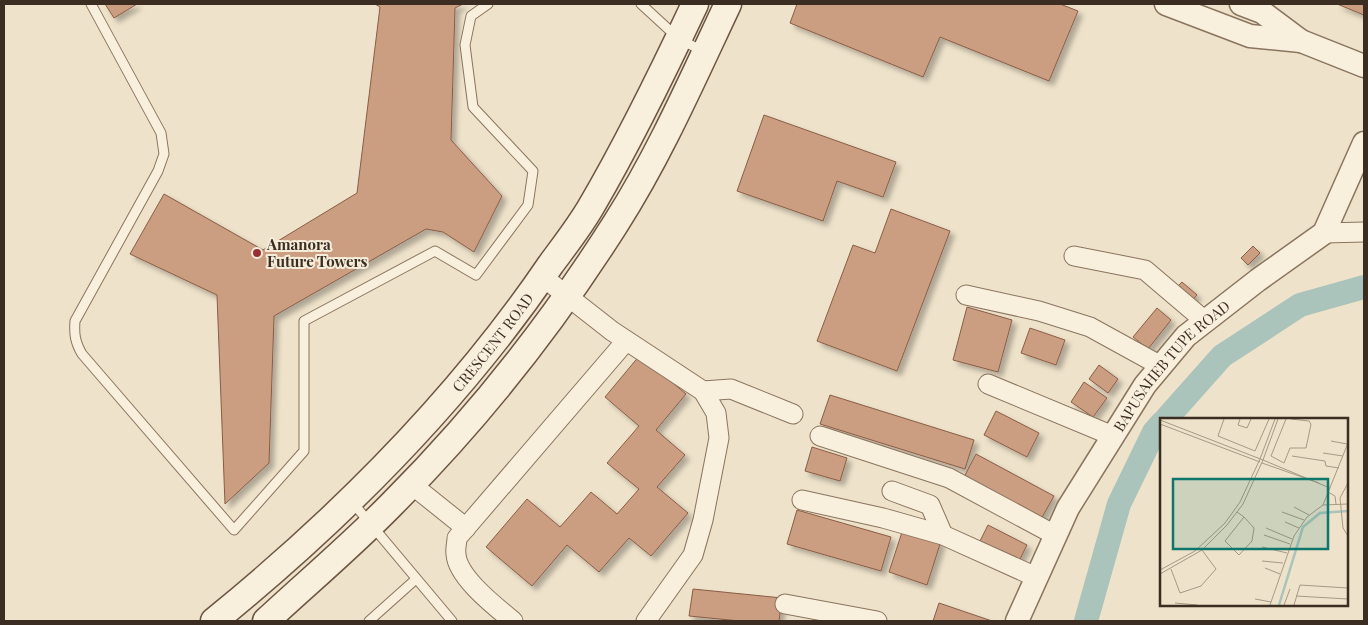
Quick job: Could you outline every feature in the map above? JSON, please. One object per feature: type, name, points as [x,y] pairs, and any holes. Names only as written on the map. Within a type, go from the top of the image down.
[{"type":"main road","name":"CRESCENT ROAD","points":[[214,621],[280,568],[351,501],[455,393],[524,305],[591,207],[646,106],[695,4]]},
{"type":"main road","name":"CRESCENT ROAD","points":[[266,621],[370,525],[411,484],[478,412],[548,323],[617,222],[673,119],[728,4]]},
{"type":"street","points":[[1166,4],[1250,36],[1302,41]]},
{"type":"street","points":[[1242,4],[1262,12],[1302,41],[1364,66]]},
{"type":"street","name":"BAPUSAHEB TUPE ROAD","points":[[1017,621],[1068,508],[1146,385],[1186,336],[1324,233],[1364,143]]},
{"type":"street","points":[[1324,233],[1364,232]]},
{"type":"street","points":[[1074,256],[1145,270],[1205,322]]},
{"type":"street","points":[[543,276],[626,341],[703,391],[716,413],[718,438],[703,520],[693,555],[646,621]]},
{"type":"street","points":[[966,295],[1039,311],[1090,327],[1161,366]]},
{"type":"street","points":[[513,621],[495,607],[462,572],[456,555],[457,538],[626,341]]},
{"type":"street","points":[[988,384],[1113,436]]},
{"type":"street","points":[[703,391],[731,388],[793,414]]},
{"type":"street","points":[[820,436],[949,478],[1055,536]]},
{"type":"street","points":[[411,484],[466,528]]},
{"type":"street","points":[[892,491],[930,505],[943,535]]},
{"type":"street","points":[[802,500],[883,518],[943,535],[1036,577]]},
{"type":"street","points":[[785,604],[877,621]]},
{"type":"lane","points":[[91,4],[160,133],[164,154],[158,171],[75,321],[76,344],[82,354],[234,530],[304,451],[304,322],[435,251],[476,276],[528,205],[533,171],[473,107],[465,45],[471,16],[488,4]]},
{"type":"lane","points":[[641,4],[678,38],[705,53]]},
{"type":"lane","points":[[351,501],[452,621]]},
{"type":"lane","points":[[369,621],[416,579]]},
{"type":"building","points":[[105,4],[137,4],[114,18]]},
{"type":"building","name":"Amanora Future Towers","points":[[375,4],[463,4],[455,8],[451,140],[502,196],[474,252],[443,232],[426,229],[274,316],[269,463],[225,504],[217,295],[130,254],[164,194],[263,250],[357,193],[380,7]]},
{"type":"building","points":[[797,4],[1060,4],[1078,11],[1049,81],[940,37],[923,77],[790,23]]},
{"type":"building","points":[[1337,4],[1364,4],[1364,15]]},
{"type":"building","points":[[764,115],[896,162],[883,197],[837,181],[823,221],[737,191]]},
{"type":"building","points":[[891,209],[950,231],[897,371],[817,341],[853,245],[875,253]]},
{"type":"building","points":[[1253,246],[1260,253],[1248,265],[1241,258]]},
{"type":"building","points":[[1182,282],[1197,295],[1189,304],[1174,290]]},
{"type":"building","points":[[967,307],[1012,320],[998,372],[953,360]]},
{"type":"building","points":[[1157,308],[1171,320],[1148,349],[1133,337]]},
{"type":"building","points":[[1030,328],[1065,340],[1056,365],[1021,353]]},
{"type":"building","points":[[640,355],[686,394],[656,430],[685,455],[657,487],[688,513],[651,556],[629,538],[599,572],[567,545],[532,586],[486,547],[527,499],[560,527],[591,492],[617,514],[639,489],[607,463],[639,426],[605,397]]},
{"type":"building","points":[[1099,365],[1118,379],[1108,393],[1089,379]]},
{"type":"building","points":[[1084,382],[1107,398],[1093,417],[1071,402]]},
{"type":"building","points":[[830,395],[974,440],[965,469],[820,424]]},
{"type":"building","points":[[996,411],[1039,433],[1027,457],[984,435]]},
{"type":"building","points":[[812,447],[847,458],[840,481],[805,471]]},
{"type":"building","points":[[976,454],[1054,496],[1040,521],[963,479]]},
{"type":"building","points":[[797,510],[891,537],[881,571],[787,544]]},
{"type":"building","points":[[988,525],[1027,545],[1019,561],[980,541]]},
{"type":"building","points":[[903,529],[941,541],[927,585],[889,572]]},
{"type":"building","points":[[693,589],[782,598],[779,621],[740,621],[689,616]]},
{"type":"building","points":[[939,603],[992,621],[933,621]]},
{"type":"waterway","points":[[1167,418],[1222,356],[1300,305],[1364,287]]},
{"type":"waterway","points":[[1086,621],[1119,504],[1154,432],[1160,425]]},
{"type":"place","name":"Amanora Future Towers","points":[[257,253]]}]
